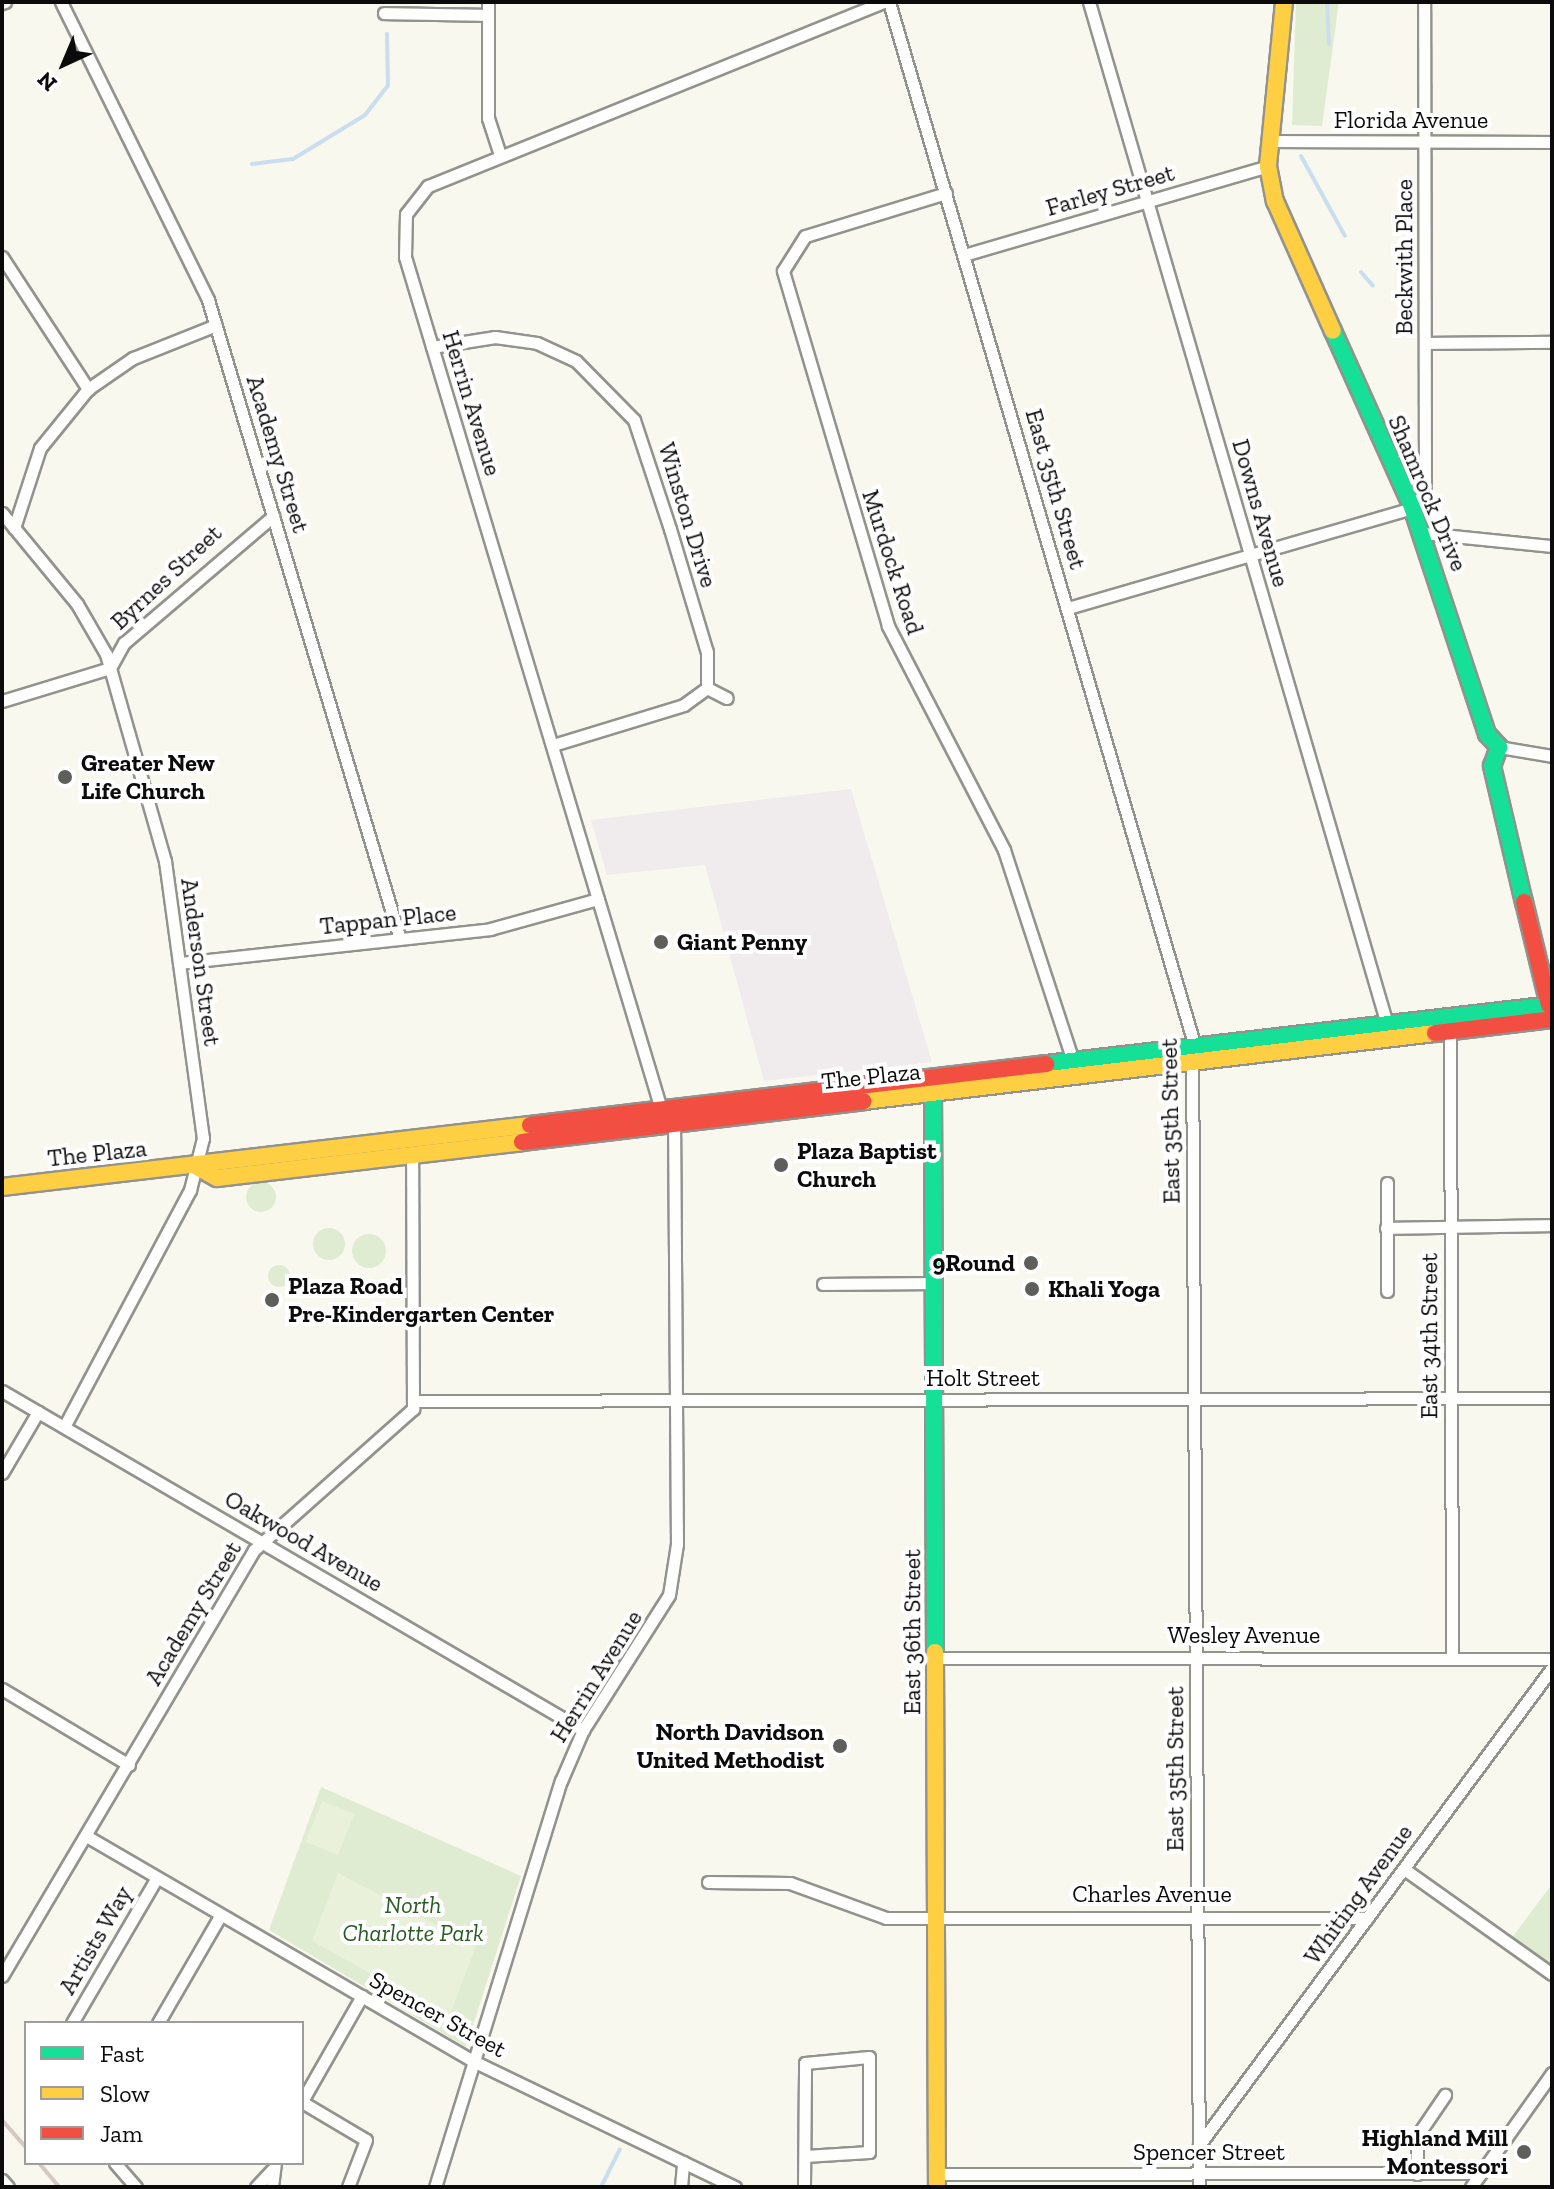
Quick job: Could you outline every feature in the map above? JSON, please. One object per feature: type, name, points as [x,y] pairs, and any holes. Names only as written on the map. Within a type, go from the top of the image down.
[{"type":"main road","name":"Shamrock Drive","points":[[1284,2],[1268,166],[1296,260],[1423,533],[1487,734],[1499,747]]},
{"type":"main road","points":[[1499,747],[1492,766],[1551,1009]]},
{"type":"main road","name":"The Plaza","points":[[197,1167],[217,1178],[674,1121],[933,1094],[1075,1068],[1551,1009]]},
{"type":"main road","name":"The Plaza","points":[[2,1187],[197,1167],[211,1159],[933,1076],[1075,1068]]},
{"type":"main road","name":"East 36th Street","points":[[933,1076],[937,2181]]},
{"type":"street","name":"Academy Street","points":[[61,2],[176,226],[216,325],[400,939]]},
{"type":"street","points":[[488,2],[488,118],[500,156]]},
{"type":"street","name":"Herrin Avenue","points":[[661,1109],[405,257],[406,214],[428,186],[887,2]]},
{"type":"street","name":"East 35th Street","points":[[887,2],[1068,608],[1192,1053],[1199,2187]]},
{"type":"street","name":"Downs Avenue","points":[[1089,2],[1389,1030]]},
{"type":"street","name":"Beckwith Place","points":[[1412,507],[1427,486],[1424,2]]},
{"type":"street","points":[[384,13],[409,8],[487,15]]},
{"type":"street","name":"Florida Avenue","points":[[1269,141],[1552,142]]},
{"type":"street","name":"Farley Street","points":[[964,255],[1268,166]]},
{"type":"street","name":"Murdock Road","points":[[946,193],[805,236],[783,271],[888,626],[1004,850],[1075,1068]]},
{"type":"street","points":[[2,257],[88,389]]},
{"type":"street","points":[[14,528],[40,448],[88,389],[131,359],[216,325]]},
{"type":"street","name":"Winston Drive","points":[[432,347],[482,337],[537,343],[576,361],[624,404],[640,432],[696,615],[707,688]]},
{"type":"street","points":[[1426,343],[1552,342]]},
{"type":"street","points":[[1068,608],[1412,507]]},
{"type":"street","name":"Anderson Street","points":[[2,513],[88,619],[110,668],[160,837],[203,1138],[197,1167],[64,1427]]},
{"type":"street","name":"Byrnes Street","points":[[2,701],[110,668],[124,643],[273,516]]},
{"type":"street","points":[[1423,533],[1552,546]]},
{"type":"street","points":[[553,745],[684,705],[707,688],[727,698]]},
{"type":"street","points":[[1499,747],[1552,756]]},
{"type":"street","name":"Tappan Place","points":[[179,963],[499,928],[598,899]]},
{"type":"street","name":"East 34th Street","points":[[1450,1023],[1452,1656]]},
{"type":"street","name":"Herrin Avenue","points":[[435,2187],[473,2061],[583,1730],[669,1595],[677,1544],[673,1401],[674,1121]]},
{"type":"street","points":[[412,1155],[415,1401]]},
{"type":"street","points":[[1387,1183],[1387,1291]]},
{"type":"street","points":[[1386,1228],[1552,1225]]},
{"type":"street","points":[[823,1284],[933,1283]]},
{"type":"street","name":"Oakwood Avenue","points":[[2,1391],[583,1730]]},
{"type":"street","name":"Holt Street","points":[[415,1401],[1552,1398]]},
{"type":"street","name":"Academy Street","points":[[2,1976],[262,1542],[405,1419],[415,1401]]},
{"type":"street","points":[[2,1473],[38,1412]]},
{"type":"street","name":"Wesley Avenue","points":[[936,1658],[1452,1656],[1552,1659]]},
{"type":"street","name":"Whiting Avenue","points":[[1199,2145],[1552,1668]]},
{"type":"street","points":[[2,1689],[129,1765]]},
{"type":"street","name":"Spencer Street","points":[[88,1837],[473,2061],[735,2187]]},
{"type":"street","points":[[1404,1869],[1552,1974]]},
{"type":"street","name":"Artists Way","points":[[73,2021],[156,1879]]},
{"type":"street","name":"Charles Avenue","points":[[708,1882],[790,1883],[886,1918],[1367,1918]]},
{"type":"street","points":[[159,2021],[220,1916]]},
{"type":"street","points":[[304,2098],[362,1996]]},
{"type":"street","points":[[804,2187],[805,2063],[869,2057],[869,2152],[805,2156]]},
{"type":"street","points":[[1471,2187],[1552,2073]]},
{"type":"street","points":[[1417,2174],[1417,2136],[1445,2095]]},
{"type":"street","points":[[304,2103],[366,2140],[348,2187]]},
{"type":"street","points":[[681,2187],[683,2162]]},
{"type":"street","points":[[117,2165],[136,2187]]},
{"type":"street","points":[[256,2187],[274,2167]]},
{"type":"street","points":[[272,2187],[274,2167]]},
{"type":"street","name":"Spencer Street","points":[[937,2181],[1199,2174],[1332,2181],[1417,2174],[1481,2173]]},
{"type":"street","points":[[2,2180],[8,2187]]},
{"type":"shaded area","points":[[851,789],[932,1062],[764,1081],[705,865],[607,875],[591,820]]},
{"type":"green space","points":[[1296,2],[1339,2],[1322,126],[1292,125]]},
{"type":"green space","points":[[261,1182],[271,1187],[276,1197],[271,1207],[261,1212],[251,1207],[246,1197],[251,1187]]},
{"type":"green space","points":[[329,1228],[340,1233],[345,1244],[340,1255],[329,1260],[318,1255],[313,1244],[318,1233]]},
{"type":"green space","points":[[369,1234],[381,1239],[386,1251],[381,1263],[369,1268],[357,1263],[352,1251],[357,1239]]},
{"type":"green space","points":[[279,1265],[287,1268],[290,1276],[287,1284],[279,1287],[271,1284],[268,1276],[271,1268]]},
{"type":"green space","name":"North Charlotte Park","points":[[321,1787],[521,1876],[466,2047],[269,1930]]},
{"type":"green space","points":[[322,1801],[354,1814],[338,1855],[306,1842]]},
{"type":"green space","points":[[338,1873],[476,1946],[449,2017],[312,1941]]},
{"type":"green space","points":[[1552,1884],[1552,1974],[1508,1943]]},
{"type":"waterway","points":[[1327,2],[1329,44]]},
{"type":"waterway","points":[[252,164],[293,159],[365,115],[388,86],[387,34]]},
{"type":"waterway","points":[[1301,156],[1345,236]]},
{"type":"waterway","points":[[1361,272],[1373,286]]},
{"type":"waterway","points":[[601,2187],[620,2149]]},
{"type":"railway","points":[[2,2120],[24,2146]]},
{"type":"railway","points":[[41,2165],[59,2187]]},
{"type":"traffic: fast","points":[[1333,331],[1412,507],[1487,734],[1499,747],[1492,766],[1524,902]]},
{"type":"traffic: fast","points":[[1046,1064],[1552,1005]]},
{"type":"traffic: fast","points":[[933,1085],[935,1652]]},
{"type":"traffic: slow","points":[[1284,2],[1268,166],[1275,201],[1333,331]]},
{"type":"traffic: slow","points":[[864,1101],[1435,1033]]},
{"type":"traffic: slow","points":[[2,1187],[530,1125]]},
{"type":"traffic: slow","points":[[197,1167],[217,1178],[522,1142]]},
{"type":"traffic: slow","points":[[935,1652],[937,2187]]},
{"type":"traffic: jam","points":[[1524,902],[1549,1005]]},
{"type":"traffic: jam","points":[[1435,1033],[1552,1019]]},
{"type":"traffic: jam","points":[[530,1125],[1046,1064]]},
{"type":"traffic: jam","points":[[522,1142],[864,1101]]},
{"type":"place","name":"Greater New Life Church","points":[[65,777]]},
{"type":"place","name":"Giant Penny","points":[[661,942]]},
{"type":"place","name":"Plaza Baptist Church","points":[[781,1165]]},
{"type":"place","name":"9Round","points":[[1031,1263]]},
{"type":"place","name":"Khali Yoga","points":[[1032,1289]]},
{"type":"place","name":"Plaza Road Pre-Kindergarten Center","points":[[272,1300]]},
{"type":"place","name":"North Davidson United Methodist","points":[[840,1746]]},
{"type":"place","name":"Highland Mill Montessori","points":[[1524,2152]]}]
